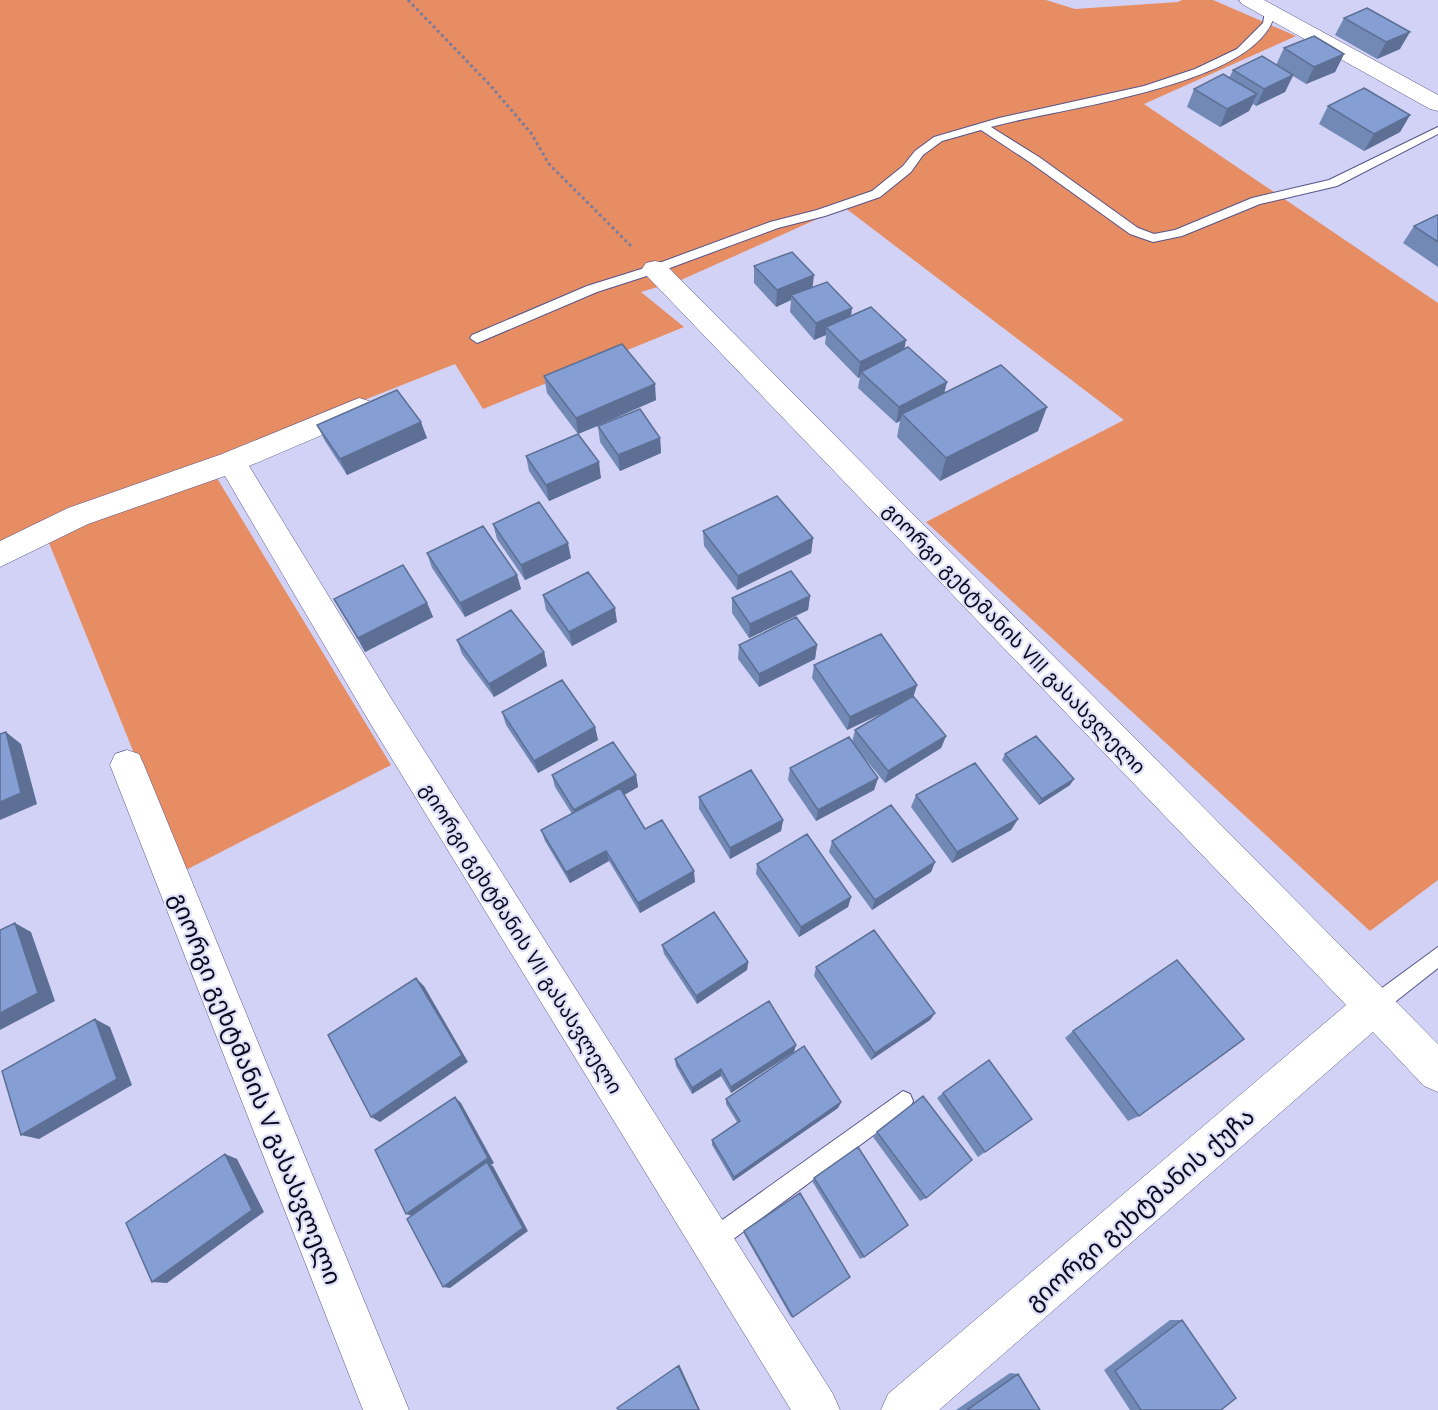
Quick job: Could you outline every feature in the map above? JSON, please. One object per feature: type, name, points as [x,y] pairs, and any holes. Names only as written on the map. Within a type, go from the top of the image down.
[{"type":"street","points":[[1250,0],[1279,8],[1438,104]]},
{"type":"street","name":"გიორგი გეხტმანის VIII გასასვლელი","points":[[655,269],[1438,1072]]},
{"type":"street","points":[[0,555],[78,516],[232,462],[360,408]]},
{"type":"street","name":"გიორგი გეხტმანის VII გასასვლელი","points":[[232,462],[382,713],[817,1410]]},
{"type":"street","name":"გიორგი გეხტმანის V გასასვლელი","points":[[127,765],[386,1410]]},
{"type":"street","name":"გიორგი გეხტმანის ქუჩა","points":[[904,1410],[1374,1006]]},
{"type":"lane","points":[[477,338],[592,289],[655,269],[774,225],[821,213],[876,194],[907,169],[919,153],[938,140],[982,126],[1147,89],[1199,71],[1240,51],[1268,24],[1279,8]]},
{"type":"lane","points":[[982,126],[1035,160],[1134,231],[1153,238],[1178,232],[1256,201],[1333,183],[1438,130]]},
{"type":"lane","points":[[1374,1006],[1438,956]]},
{"type":"lane","points":[[712,1241],[903,1101]]},
{"type":"path","points":[[408,0],[489,84],[531,133],[549,164],[655,269]]},
{"type":"shaded area","points":[[0,0],[1046,0],[1075,9],[1182,0],[1213,0],[1296,36],[1144,104],[1438,303],[1438,880],[1370,931],[926,522],[1124,420],[844,207],[681,280],[641,292],[684,327],[483,409],[455,364],[241,449],[209,465],[391,765],[182,872],[45,533],[0,547]]},
{"type":"building","points":[[1367,8],[1410,32],[1386,42],[1344,18]]},
{"type":"building","points":[[1314,36],[1344,54],[1314,67],[1284,48]]},
{"type":"building","points":[[1262,56],[1293,75],[1264,89],[1233,70]]},
{"type":"building","points":[[1223,74],[1257,94],[1227,109],[1194,89]]},
{"type":"building","points":[[1364,88],[1410,115],[1374,134],[1328,106]]},
{"type":"building","points":[[1438,215],[1438,242],[1414,226]]},
{"type":"building","points":[[792,252],[814,275],[777,290],[754,266]]},
{"type":"building","points":[[827,282],[852,308],[816,323],[791,295]]},
{"type":"building","points":[[871,307],[906,340],[860,362],[826,327]]},
{"type":"building","points":[[622,344],[655,384],[576,418],[544,376]]},
{"type":"building","points":[[908,347],[947,382],[899,407],[861,372]]},
{"type":"building","points":[[1001,365],[1047,407],[946,458],[902,414]]},
{"type":"building","points":[[397,390],[421,422],[340,459],[317,425]]},
{"type":"building","points":[[640,409],[660,438],[618,455],[598,426]]},
{"type":"building","points":[[578,434],[599,462],[546,485],[526,456]]},
{"type":"building","points":[[777,496],[813,538],[738,576],[703,531]]},
{"type":"building","points":[[539,502],[568,543],[521,565],[493,524]]},
{"type":"building","points":[[483,526],[517,575],[460,603],[427,553]]},
{"type":"building","points":[[403,565],[427,603],[358,638],[334,599]]},
{"type":"building","points":[[791,571],[810,596],[750,624],[732,598]]},
{"type":"building","points":[[588,572],[615,608],[569,632],[543,595]]},
{"type":"building","points":[[511,610],[544,652],[489,684],[457,640]]},
{"type":"building","points":[[796,617],[817,645],[759,674],[739,645]]},
{"type":"building","points":[[881,634],[917,685],[850,717],[814,665]]},
{"type":"building","points":[[562,680],[595,727],[534,761],[502,712]]},
{"type":"building","points":[[913,696],[946,736],[888,771],[855,730]]},
{"type":"building","points":[[6,732],[21,793],[0,802],[0,734]]},
{"type":"building","points":[[1036,736],[1074,779],[1042,799],[1005,754]]},
{"type":"building","points":[[849,737],[878,778],[818,810],[790,768]]},
{"type":"building","points":[[613,742],[636,775],[574,810],[552,775]]},
{"type":"building","points":[[975,763],[1018,819],[957,852],[916,795]]},
{"type":"building","points":[[751,770],[783,820],[730,848],[699,797]]},
{"type":"building","points":[[620,788],[645,829],[662,820],[694,871],[638,903],[606,851],[566,872],[541,830]]},
{"type":"building","points":[[891,805],[935,862],[875,900],[832,841]]},
{"type":"building","points":[[807,834],[851,897],[801,927],[757,864]]},
{"type":"building","points":[[714,912],[748,962],[696,996],[662,945]]},
{"type":"building","points":[[15,923],[38,993],[0,1013],[0,930]]},
{"type":"building","points":[[874,930],[935,1013],[875,1053],[816,967]]},
{"type":"building","points":[[1177,960],[1244,1039],[1139,1116],[1073,1031]]},
{"type":"building","points":[[416,978],[462,1055],[371,1117],[328,1035]]},
{"type":"building","points":[[769,1001],[796,1045],[731,1087],[721,1069],[692,1088],[675,1059]]},
{"type":"building","points":[[95,1019],[117,1079],[21,1135],[2,1071]]},
{"type":"building","points":[[804,1046],[841,1102],[734,1177],[712,1140],[740,1121],[726,1099]]},
{"type":"building","points":[[989,1060],[1032,1119],[985,1152],[943,1093]]},
{"type":"building","points":[[923,1096],[972,1160],[926,1198],[877,1132]]},
{"type":"building","points":[[455,1097],[488,1158],[406,1214],[375,1150]]},
{"type":"building","points":[[858,1147],[908,1225],[864,1257],[814,1178]]},
{"type":"building","points":[[225,1154],[252,1210],[152,1282],[126,1223]]},
{"type":"building","points":[[487,1162],[523,1228],[443,1287],[407,1219]]},
{"type":"building","points":[[800,1193],[850,1277],[793,1317],[744,1231]]},
{"type":"building","points":[[1182,1320],[1236,1398],[1221,1410],[1141,1410],[1115,1371]]},
{"type":"building","points":[[678,1366],[699,1410],[619,1410],[617,1408]]},
{"type":"building","points":[[1018,1374],[1040,1410],[967,1410]]}]
